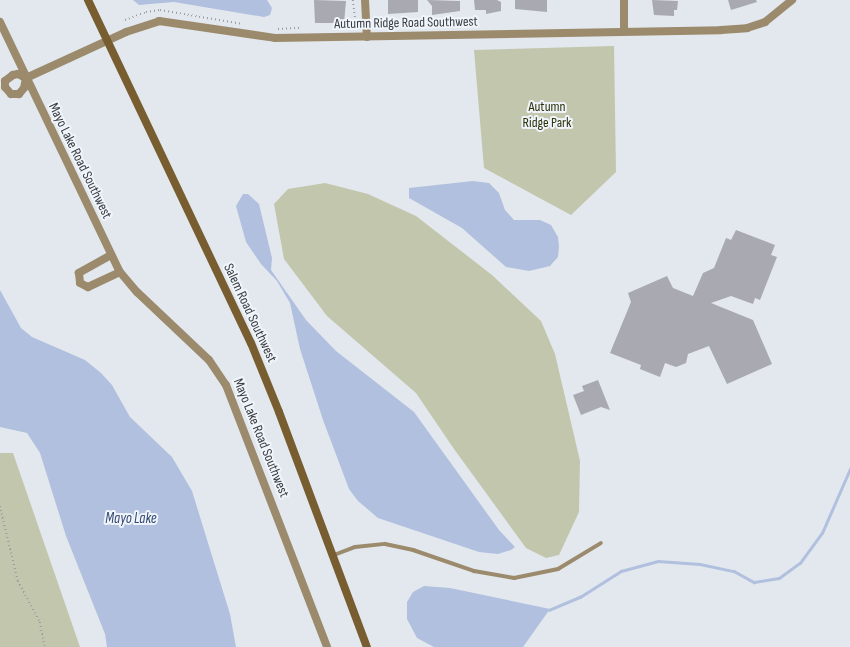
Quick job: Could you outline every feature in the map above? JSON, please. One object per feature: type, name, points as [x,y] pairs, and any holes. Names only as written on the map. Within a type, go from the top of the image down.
[{"type":"main road","name":"Salem Road Southwest","points":[[88,0],[251,343],[334,554],[367,647]]},
{"type":"street","points":[[365,0],[367,37]]},
{"type":"street","points":[[624,0],[624,31]]},
{"type":"street","name":"Autumn Ridge Road Southwest","points":[[26,78],[146,23],[159,21],[267,38],[747,28],[765,22],[792,0]]},
{"type":"street","name":"Mayo Lake Road Southwest","points":[[0,22],[120,272],[137,292],[209,360],[226,385],[327,647]]},
{"type":"street","points":[[111,255],[79,273],[80,283],[88,287],[120,272]]},
{"type":"lane","points":[[334,554],[355,547],[385,544],[413,550],[474,571],[514,578],[558,570],[600,543]]},
{"type":"path","points":[[354,0],[356,26]]},
{"type":"path","points":[[125,20],[146,12],[160,10],[244,24]]},
{"type":"path","points":[[276,29],[300,28]]},
{"type":"path","points":[[0,506],[18,581],[40,622],[45,647]]},
{"type":"green space","name":"Autumn Ridge Park","points":[[614,46],[616,172],[571,215],[484,168],[474,50]]},
{"type":"green space","points":[[325,183],[368,194],[416,216],[492,275],[541,321],[555,354],[580,461],[579,512],[559,555],[546,558],[526,548],[454,449],[416,393],[327,316],[284,259],[274,204],[288,189]]},
{"type":"green space","points":[[0,453],[13,453],[80,647],[0,647]]},
{"type":"water","points":[[133,0],[267,0],[272,8],[270,15],[264,17],[174,2],[139,5]]},
{"type":"water","points":[[473,181],[489,183],[499,193],[505,210],[514,220],[540,220],[551,225],[558,237],[559,246],[558,257],[550,266],[529,271],[506,267],[462,228],[409,198],[409,188]]},
{"type":"water","points":[[243,194],[248,194],[259,204],[272,258],[271,270],[306,320],[336,351],[414,412],[499,530],[515,547],[511,550],[498,554],[479,552],[378,518],[358,501],[349,489],[323,420],[300,349],[290,303],[277,281],[261,264],[246,242],[236,206]]},
{"type":"water","name":"Mayo Lake","points":[[0,290],[21,328],[32,337],[85,360],[101,373],[112,385],[130,417],[172,457],[192,491],[230,614],[236,647],[107,647],[105,634],[66,536],[40,453],[27,433],[0,427]]},
{"type":"water","points":[[424,586],[450,588],[550,609],[523,647],[434,647],[417,638],[407,619],[407,602],[413,592]]},
{"type":"building","points":[[314,0],[346,1],[344,23],[315,23]]},
{"type":"building","points":[[388,0],[418,0],[418,12],[388,14]]},
{"type":"building","points":[[427,0],[460,1],[460,11],[432,15],[432,6]]},
{"type":"building","points":[[474,0],[497,0],[501,2],[501,11],[486,14],[486,10],[475,10]]},
{"type":"building","points":[[515,0],[547,0],[547,12],[515,9]]},
{"type":"building","points":[[652,0],[678,1],[677,10],[674,10],[674,16],[654,15]]},
{"type":"building","points":[[728,0],[756,0],[757,2],[731,10]]},
{"type":"building","points":[[736,230],[775,245],[771,255],[777,257],[760,300],[755,298],[753,304],[731,296],[711,303],[753,320],[772,364],[727,384],[709,346],[688,354],[686,363],[676,367],[665,363],[660,377],[640,369],[641,365],[610,353],[631,302],[628,293],[667,276],[673,288],[693,296],[703,273],[714,268],[726,238],[731,240]]},
{"type":"building","points":[[598,380],[610,410],[601,407],[581,415],[573,395],[584,391],[582,386]]},
{"type":"waterway","points":[[549,610],[580,597],[621,571],[658,561],[700,564],[734,571],[754,582],[779,578],[800,563],[822,533],[850,469]]}]
